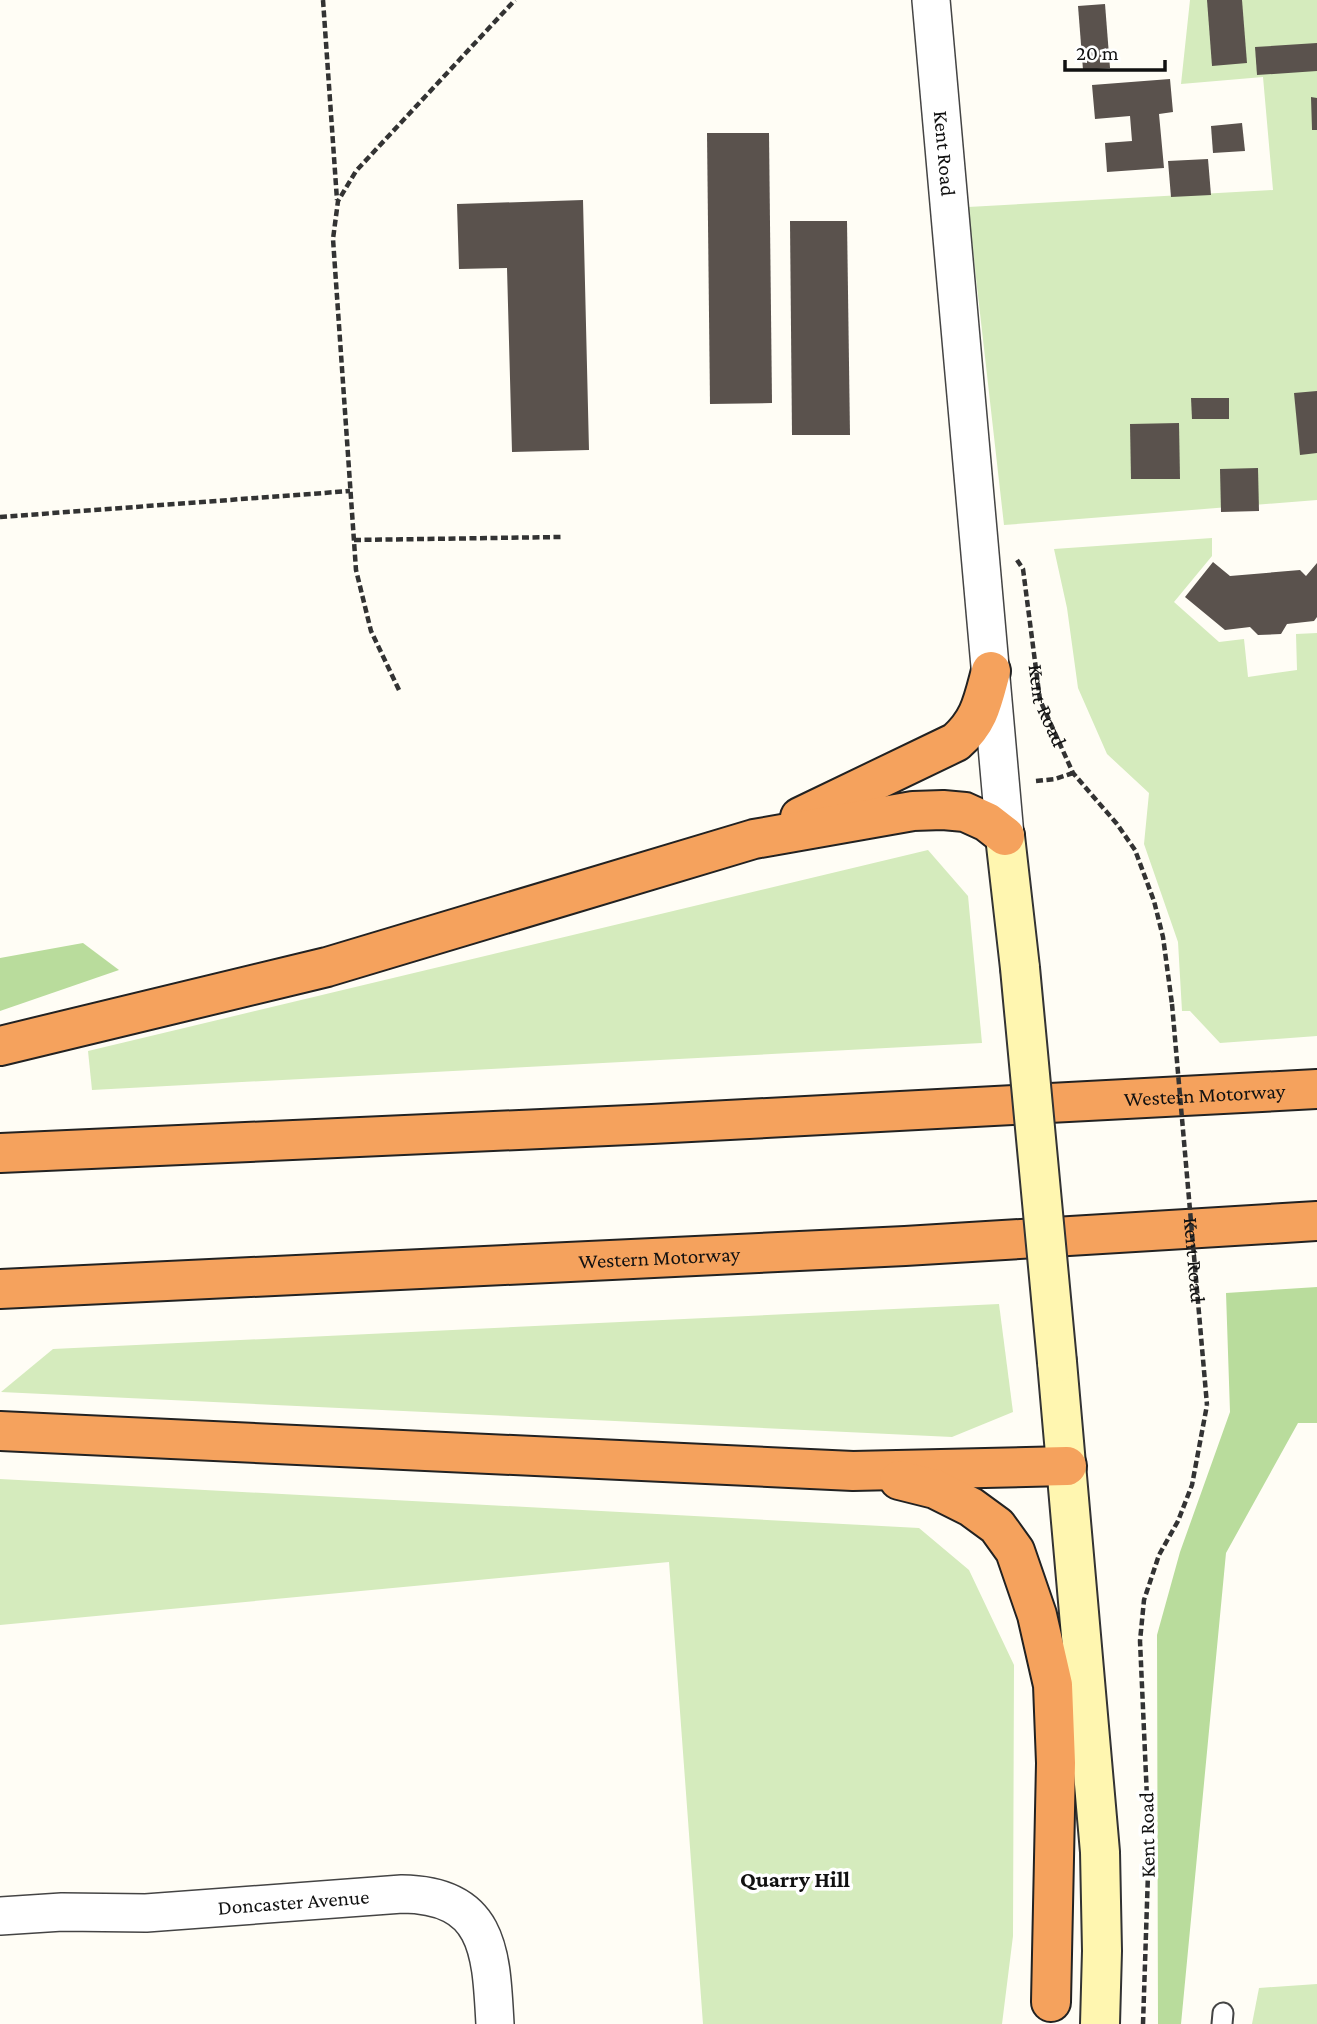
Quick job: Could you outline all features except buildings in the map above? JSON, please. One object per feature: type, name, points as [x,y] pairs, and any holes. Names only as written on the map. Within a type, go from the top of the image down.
[{"type":"highway","points":[[754,839],[956,743],[971,729],[982,707],[991,671]]},
{"type":"highway","points":[[0,1046],[327,967],[754,839],[913,811],[943,810],[965,812],[987,822],[1005,836]]},
{"type":"highway","name":"Western Motorway","points":[[0,1153],[652,1124],[1317,1089]]},
{"type":"highway","name":"Western Motorway","points":[[0,1289],[919,1245],[1317,1221]]},
{"type":"highway","points":[[0,1431],[853,1471],[1067,1466]]},
{"type":"highway","points":[[853,1471],[935,1489],[971,1507],[997,1526],[1015,1550],[1027,1581],[1053,1685],[1056,1763],[1050,2013]]},
{"type":"main road","name":"Kent Road","points":[[1005,836],[1067,1466],[1100,1852],[1100,2024]]},
{"type":"main road","name":"Kent Road","points":[[1050,2013],[1086,1702]]},
{"type":"street","name":"Kent Road","points":[[931,0],[1005,836]]},
{"type":"street","name":"Doncaster Avenue","points":[[0,1916],[62,1912],[146,1913],[402,1894],[432,1896],[464,1912],[475,1923],[484,1939],[492,1969],[495,2024]]},
{"type":"path","points":[[323,0],[338,201],[332,239],[356,570],[371,631],[400,690]]},
{"type":"path","points":[[338,201],[356,171],[515,0]]},
{"type":"path","points":[[0,517],[350,491]]},
{"type":"path","points":[[354,540],[561,537]]},
{"type":"path","name":"Kent Road","points":[[981,559],[1014,556],[1023,569],[1040,700],[1073,773],[1117,824],[1135,850],[1154,901],[1163,937],[1171,1004],[1208,1405],[1192,1485],[1178,1521],[1159,1555],[1144,1600],[1140,1641],[1149,1843],[1143,2024]]},
{"type":"green space","points":[[1190,0],[1317,0],[1317,500],[1004,525],[968,207],[1273,190],[1263,77],[1181,84]]},
{"type":"green space","points":[[1212,538],[1212,556],[1174,602],[1219,642],[1244,639],[1248,677],[1297,670],[1296,634],[1317,633],[1317,1036],[1220,1043],[1190,1011],[1182,1011],[1178,942],[1144,844],[1149,793],[1107,754],[1078,688],[1067,608],[1054,549]]},
{"type":"green space","points":[[928,850],[968,896],[982,1043],[92,1090],[88,1051]]},
{"type":"green space","points":[[83,943],[119,970],[0,1011],[0,958]]},
{"type":"green space","points":[[1317,1287],[1317,1423],[1298,1423],[1226,1553],[1181,2024],[1158,2024],[1157,1635],[1180,1552],[1230,1412],[1226,1293]]},
{"type":"green space","points":[[999,1304],[1013,1412],[952,1437],[1,1392],[53,1349]]},
{"type":"green space","points":[[0,1479],[919,1528],[969,1570],[1014,1665],[1013,1936],[1002,2024],[703,2024],[669,1562],[0,1625]]},
{"type":"green space","points":[[1317,1984],[1317,2024],[1252,2024],[1259,1988]]},
{"type":"district","name":"Quarry Hill","points":[[795,1879]]}]
